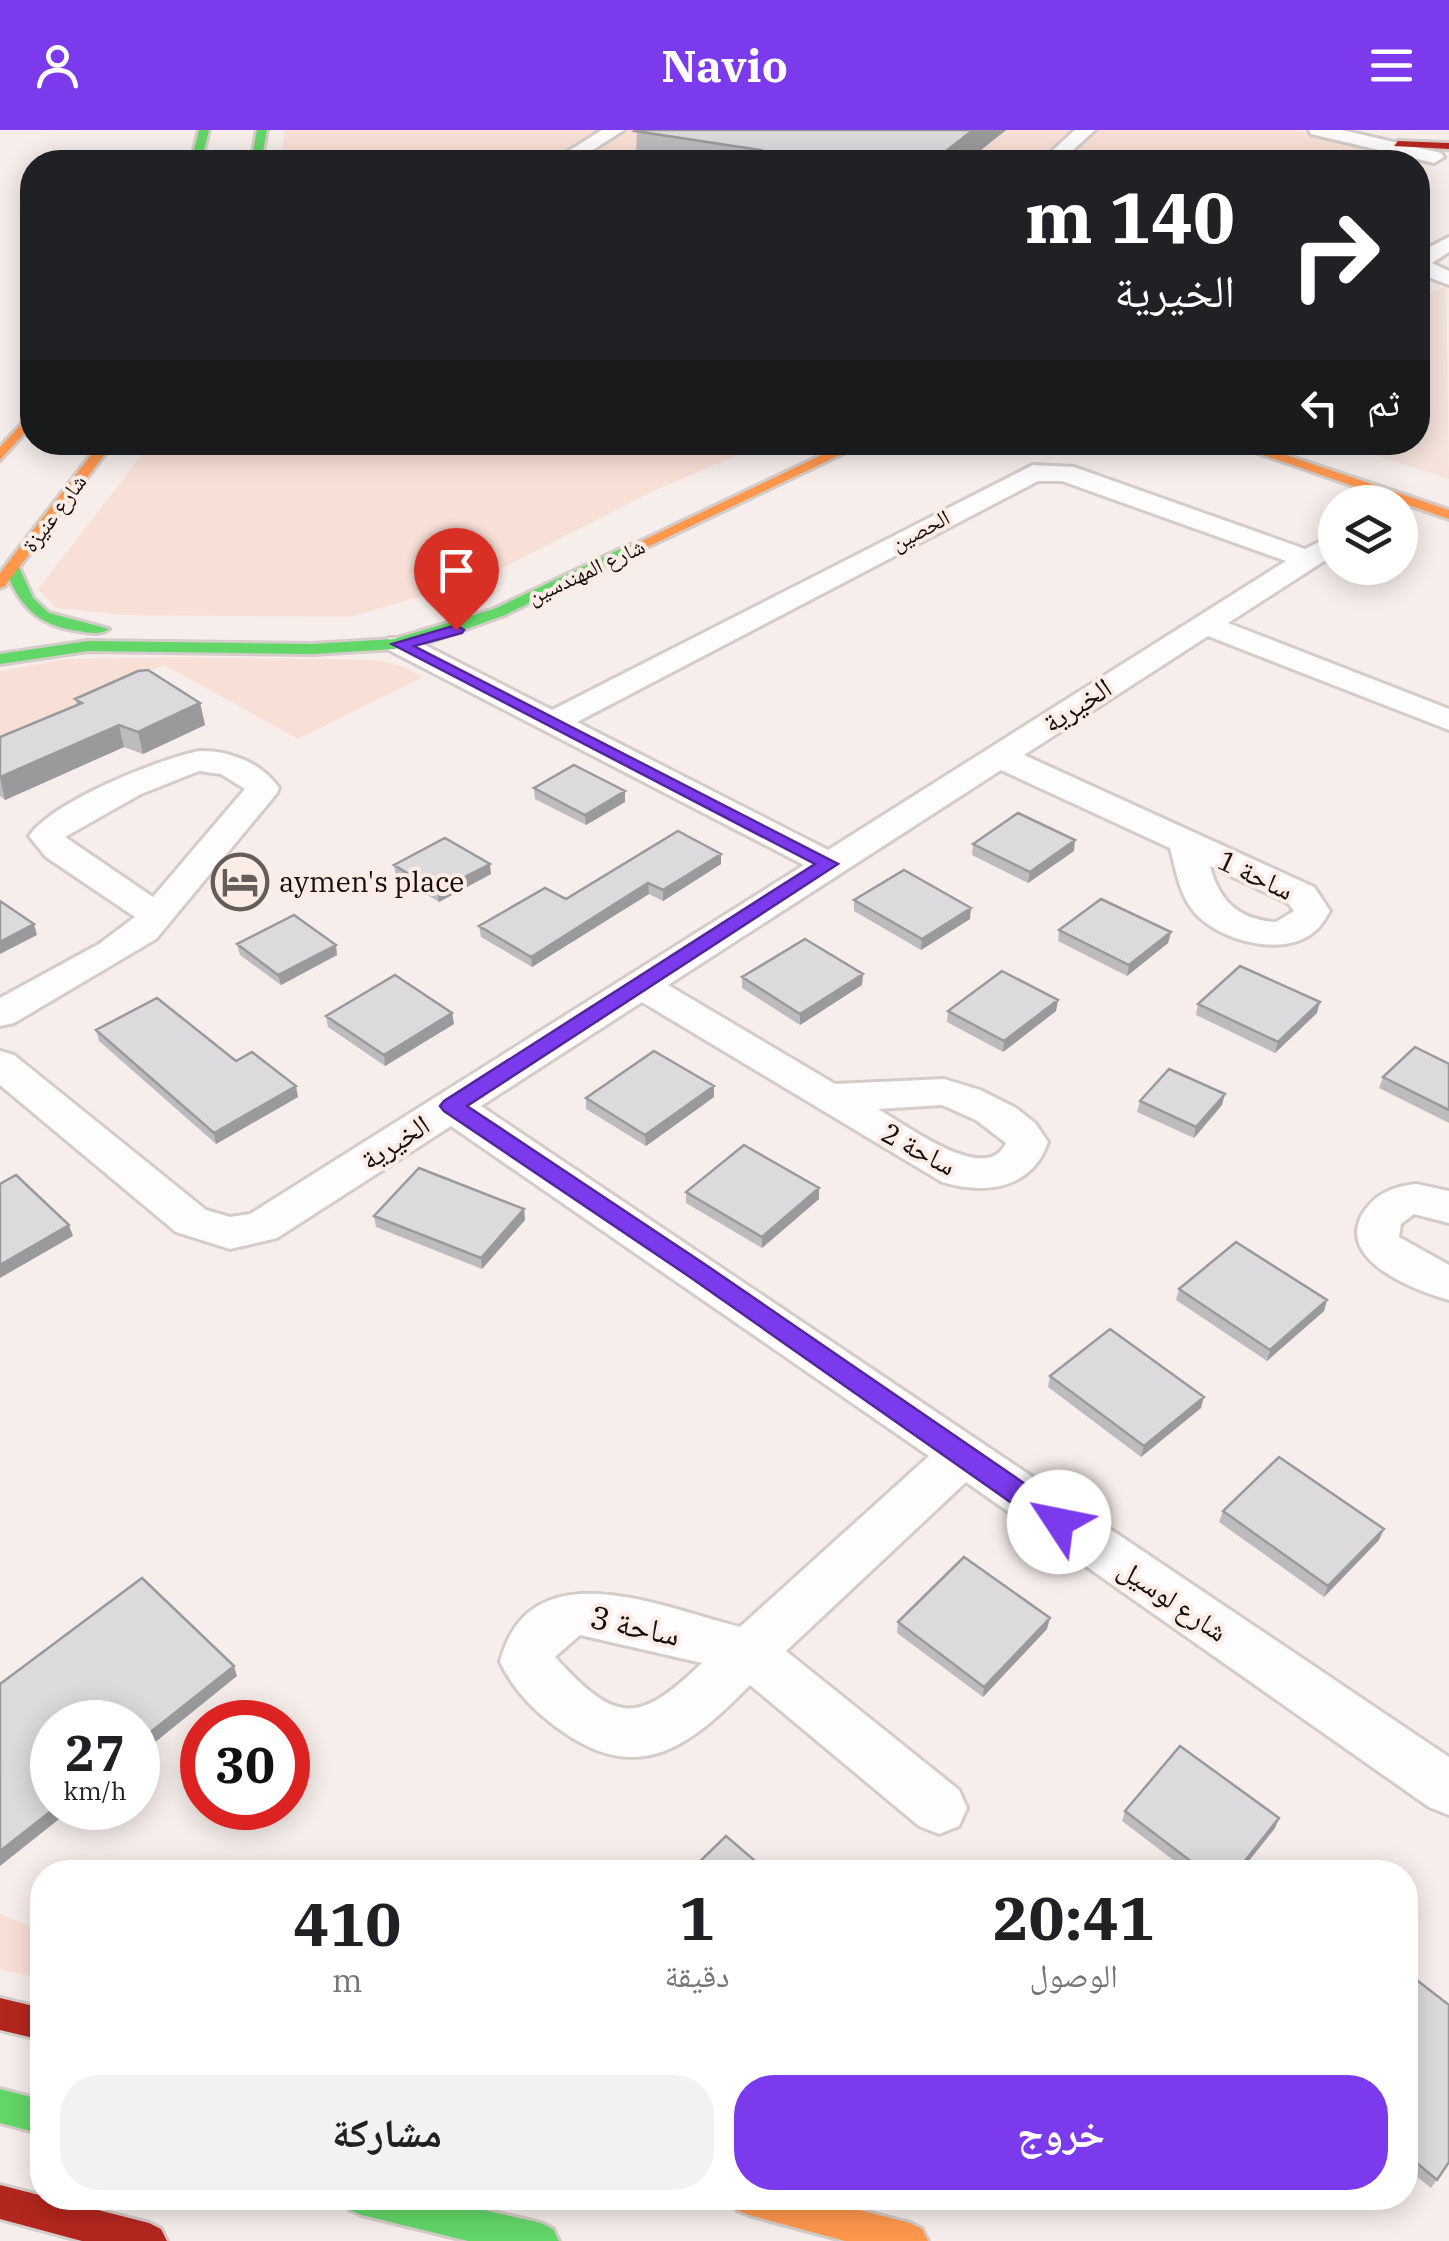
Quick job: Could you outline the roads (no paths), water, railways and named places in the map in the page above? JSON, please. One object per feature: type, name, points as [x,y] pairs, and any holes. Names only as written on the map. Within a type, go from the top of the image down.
[{"type":"main road","name":"شارع عنيزة","points":[[6,576],[98,455]]},
{"type":"main road","name":"شارع المهندسين","points":[[6,576],[24,606],[56,624],[79,628],[168,632],[380,630],[462,607],[788,455]]},
{"type":"main road","name":"شارع المهندسين","points":[[0,659],[74,646],[328,649],[400,644],[456,630],[490,616],[833,455]]},
{"type":"main road","points":[[1273,455],[1369,485]]},
{"type":"main road","points":[[1303,455],[1377,485]]},
{"type":"main road","points":[[1418,498],[1449,500]]},
{"type":"main road","points":[[1418,502],[1449,515]]},
{"type":"main road","points":[[0,2014],[30,2021]]},
{"type":"main road","points":[[0,2106],[30,2114]]},
{"type":"main road","points":[[0,2202],[30,2210]]},
{"type":"main road","points":[[31,2210],[149,2241]]},
{"type":"main road","points":[[412,2210],[541,2241]]},
{"type":"main road","points":[[793,2210],[910,2241]]},
{"type":"street","points":[[581,150],[616,130]]},
{"type":"street","points":[[1063,150],[1086,130]]},
{"type":"street","points":[[1318,130],[1396,150]]},
{"type":"street","points":[[1340,130],[1397,150]]},
{"type":"street","name":"الحصين","points":[[551,723],[1033,472],[1064,473],[1318,549]]},
{"type":"street","name":"الخيرية","points":[[0,1064],[192,1221],[230,1233],[244,1232],[276,1218],[1318,552]]},
{"type":"street","points":[[1203,624],[1449,720]]},
{"type":"street","points":[[400,644],[828,864]]},
{"type":"street","name":"ساحة 1","points":[[998,756],[1276,882],[1309,902],[1312,912],[1299,927],[1268,934],[1232,920],[1204,899],[1186,842]]},
{"type":"street","points":[[0,1014],[130,941],[156,915],[262,788],[257,781],[212,760],[177,767],[61,823],[46,836],[58,850],[156,915]]},
{"type":"street","points":[[1232,920],[1276,882]]},
{"type":"street","name":"ساحة 2","points":[[640,984],[828,1098],[932,1159],[989,1112],[944,1092],[828,1098]]},
{"type":"street","name":"شارع لوسيل","points":[[451,1106],[695,1269],[1449,1789]]},
{"type":"street","points":[[1445,1277],[1391,1253],[1380,1244],[1378,1232],[1380,1220],[1406,1198],[1423,1198],[1449,1208]]},
{"type":"street","points":[[939,1808],[749,1652],[962,1456]]},
{"type":"place","name":"aymen's place","points":[[240,882]]}]
